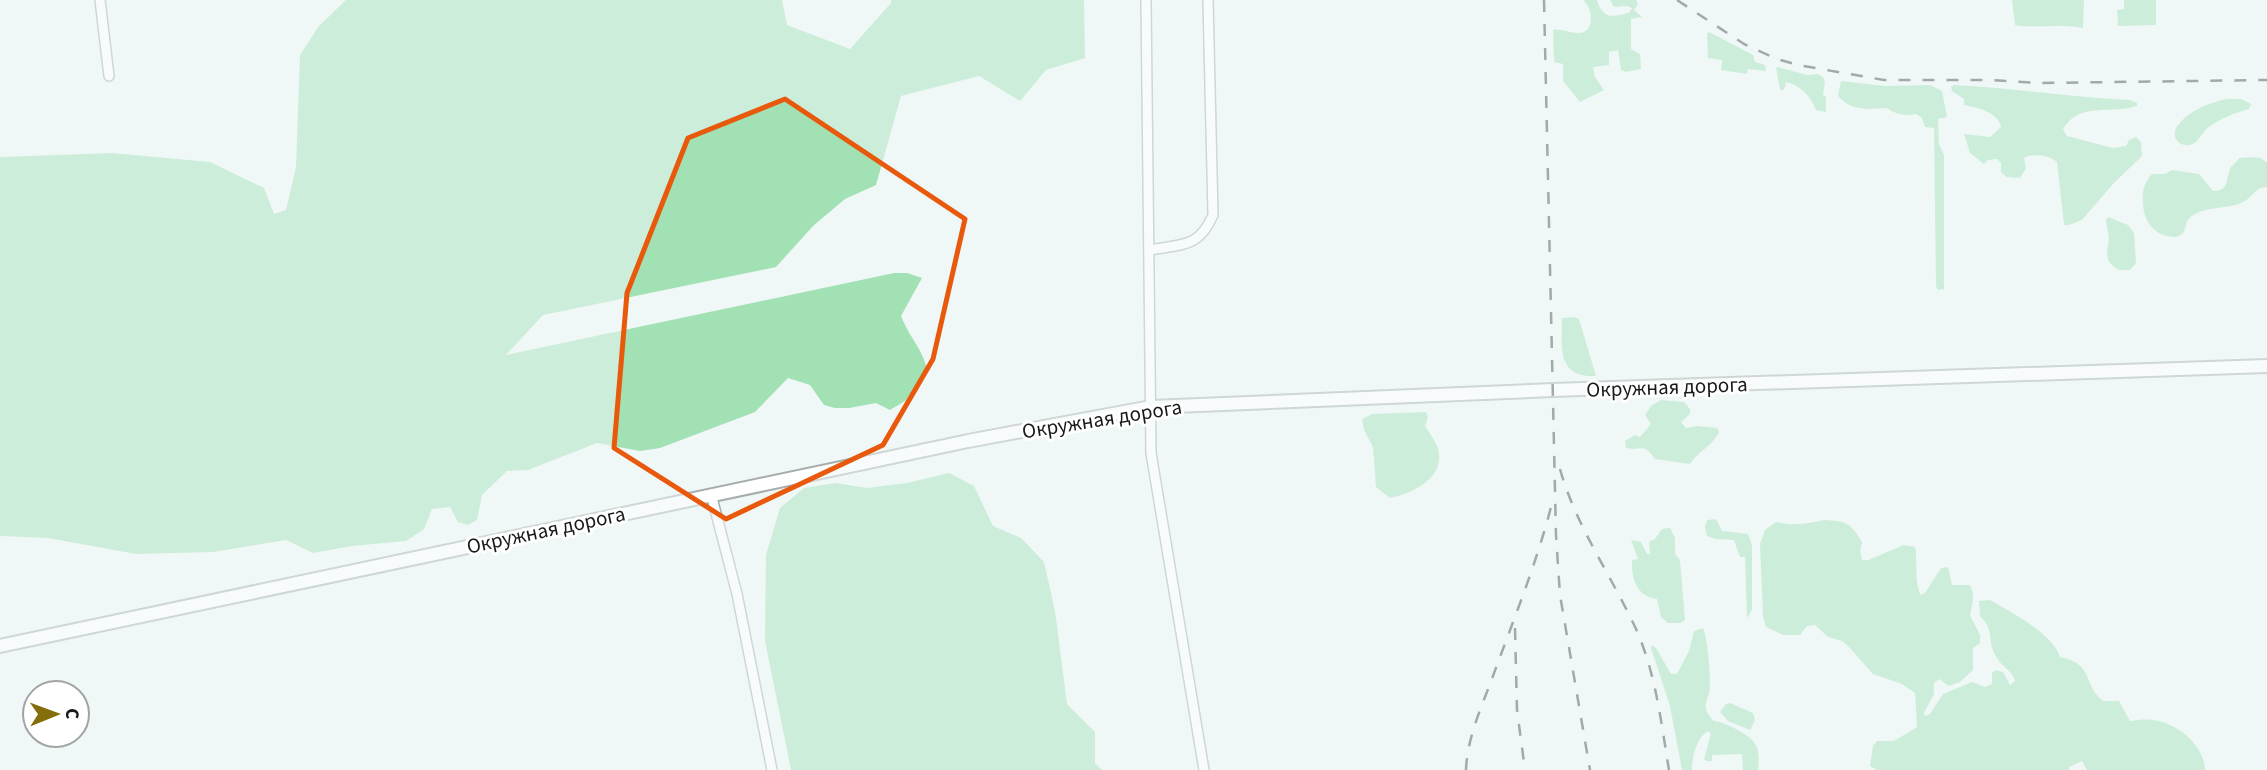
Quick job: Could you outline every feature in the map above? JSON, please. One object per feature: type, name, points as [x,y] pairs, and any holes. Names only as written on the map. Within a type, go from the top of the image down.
[{"type":"main road","name":"Окружная дорога","points":[[0,646],[711,494],[1150,407],[1553,390],[2267,366]]},
{"type":"street","points":[[100,0],[109,76]]},
{"type":"street","points":[[1146,0],[1150,407],[1154,481],[1204,770]]},
{"type":"street","points":[[1150,250],[1196,241],[1207,230],[1213,215],[1208,0]]},
{"type":"street","points":[[711,494],[737,594],[772,770]]},
{"type":"highlighted area","points":[[785,99],[965,219],[933,359],[883,445],[726,519],[614,448],[627,293],[688,138]]},
{"type":"green space","points":[[346,0],[782,0],[787,25],[850,49],[891,0],[1084,0],[1085,58],[1046,70],[1020,101],[979,76],[901,96],[876,185],[845,199],[813,226],[776,267],[543,315],[506,355],[894,273],[907,273],[922,278],[901,316],[923,356],[928,372],[905,401],[890,410],[876,403],[849,408],[824,405],[810,385],[788,378],[755,412],[660,448],[640,451],[597,443],[528,470],[507,471],[482,495],[477,520],[468,525],[458,522],[450,507],[432,509],[424,529],[406,541],[313,553],[286,540],[213,552],[136,554],[48,538],[0,536],[0,157],[112,153],[210,162],[264,188],[274,214],[286,210],[296,167],[300,55],[319,26]]},
{"type":"green space","points":[[1583,0],[1597,0],[1605,14],[1614,16],[1630,12],[1632,8],[1614,7],[1610,0],[1636,0],[1638,4],[1634,10],[1642,17],[1631,19],[1631,49],[1640,54],[1641,69],[1626,72],[1621,70],[1618,50],[1609,52],[1609,65],[1593,67],[1595,77],[1604,90],[1580,102],[1563,81],[1563,64],[1554,62],[1553,30],[1581,33],[1589,28],[1589,8]]},
{"type":"green space","points":[[2012,0],[2084,0],[2083,28],[2015,25]]},
{"type":"green space","points":[[2124,0],[2156,0],[2156,25],[2118,26],[2117,10],[2124,9]]},
{"type":"green space","points":[[1709,32],[1753,55],[1755,62],[1765,65],[1766,71],[1748,69],[1747,74],[1721,70],[1722,60],[1708,58]]},
{"type":"green space","points":[[1778,67],[1823,77],[1826,112],[1816,110],[1808,96],[1797,86],[1786,82],[1784,90],[1780,90]]},
{"type":"green space","points":[[1841,81],[1886,86],[1930,85],[1942,91],[1947,117],[1938,119],[1939,144],[1944,155],[1944,289],[1938,290],[1936,286],[1934,128],[1925,127],[1922,118],[1916,114],[1849,105],[1838,96]]},
{"type":"green space","points":[[1954,85],[2130,100],[2137,103],[2137,106],[2087,112],[2070,120],[2063,129],[2067,136],[2113,148],[2126,146],[2129,140],[2136,137],[2141,142],[2142,156],[2082,220],[2064,225],[2057,162],[2041,156],[2024,158],[2026,168],[2020,178],[2007,177],[2001,172],[2001,163],[1997,159],[1988,160],[1984,164],[1970,153],[1964,134],[1990,137],[2001,127],[1996,118],[1987,111],[1964,105],[1964,99],[1952,91],[1951,87]]},
{"type":"green space","points":[[2227,99],[2241,99],[2251,104],[2249,109],[2214,124],[2193,144],[2178,142],[2175,131],[2184,119],[2201,107]]},
{"type":"green space","points":[[2239,158],[2261,158],[2267,163],[2267,187],[2257,190],[2239,204],[2205,210],[2192,216],[2182,234],[2178,236],[2161,234],[2149,224],[2143,195],[2145,184],[2152,174],[2165,174],[2172,170],[2199,174],[2213,191],[2225,187],[2231,167]]},
{"type":"green space","points":[[2108,217],[2128,225],[2134,233],[2136,263],[2130,270],[2119,270],[2108,260]]},
{"type":"green space","points":[[1562,318],[1579,319],[1596,376],[1574,372],[1564,359]]},
{"type":"green space","points":[[1661,400],[1684,402],[1690,409],[1690,414],[1681,422],[1686,428],[1717,428],[1719,432],[1690,464],[1655,459],[1645,449],[1626,448],[1625,441],[1635,435],[1640,437],[1651,424],[1645,415],[1652,405]]},
{"type":"green space","points":[[1426,412],[1428,417],[1425,426],[1437,446],[1438,466],[1434,474],[1419,487],[1390,498],[1376,487],[1373,447],[1364,430],[1362,419],[1372,414]]},
{"type":"green space","points":[[949,473],[974,486],[993,526],[1021,538],[1044,562],[1055,611],[1067,704],[1095,732],[1095,763],[1102,770],[791,770],[765,641],[766,555],[780,508],[804,488],[836,483],[867,488],[907,483]]},
{"type":"green space","points":[[1716,519],[1722,531],[1748,534],[1752,545],[1752,610],[1747,618],[1745,557],[1740,557],[1734,540],[1707,536],[1707,520]]},
{"type":"green space","points":[[1824,520],[1843,522],[1854,530],[1862,542],[1862,560],[1904,545],[1915,547],[1921,595],[1941,568],[1948,567],[1952,585],[1970,585],[1973,597],[1970,615],[1980,635],[1980,643],[1973,648],[1973,670],[1960,682],[1949,686],[1939,679],[1934,683],[1934,694],[1925,716],[1930,714],[1943,694],[1972,682],[1985,687],[1992,684],[1992,673],[1996,670],[2003,672],[2010,685],[2015,681],[1994,652],[1990,632],[1980,616],[1979,601],[1990,600],[2040,632],[2056,648],[2060,657],[2079,664],[2097,695],[2103,701],[2119,701],[2130,721],[2162,722],[2188,737],[2200,752],[2205,770],[2087,770],[2082,761],[2069,767],[2069,770],[1877,770],[1870,766],[1873,746],[1877,741],[1894,741],[1917,727],[1915,693],[1902,684],[1873,674],[1842,641],[1828,637],[1815,625],[1807,626],[1800,635],[1783,635],[1766,627],[1763,617],[1760,544],[1765,530],[1776,522],[1800,524]]},
{"type":"green space","points":[[1670,528],[1675,538],[1675,554],[1680,560],[1685,620],[1681,623],[1668,623],[1661,617],[1657,599],[1640,591],[1633,573],[1632,560],[1638,559],[1631,540],[1641,542],[1647,554],[1650,554],[1649,542],[1655,539],[1662,529]]},
{"type":"green space","points":[[1703,628],[1710,672],[1707,711],[1714,721],[1736,729],[1753,740],[1759,755],[1758,770],[1743,770],[1742,754],[1712,755],[1712,761],[1706,761],[1704,759],[1711,734],[1708,731],[1698,743],[1692,770],[1682,770],[1670,706],[1651,648],[1652,645],[1656,648],[1671,674],[1677,674],[1689,651],[1694,631]]},
{"type":"green space","points":[[1730,703],[1753,713],[1755,720],[1750,730],[1728,721],[1720,712]]},
{"type":"railway","points":[[1544,0],[1556,535],[1560,595],[1590,770]]},
{"type":"railway","points":[[1677,0],[1744,44],[1777,59],[1884,80],[2039,83],[2267,80]]},
{"type":"railway","points":[[1560,469],[1575,510],[1643,646],[1657,698],[1669,770]]},
{"type":"railway","points":[[1466,770],[1476,722],[1531,571],[1551,507]]},
{"type":"railway","points":[[1515,628],[1517,710],[1525,770]]}]
